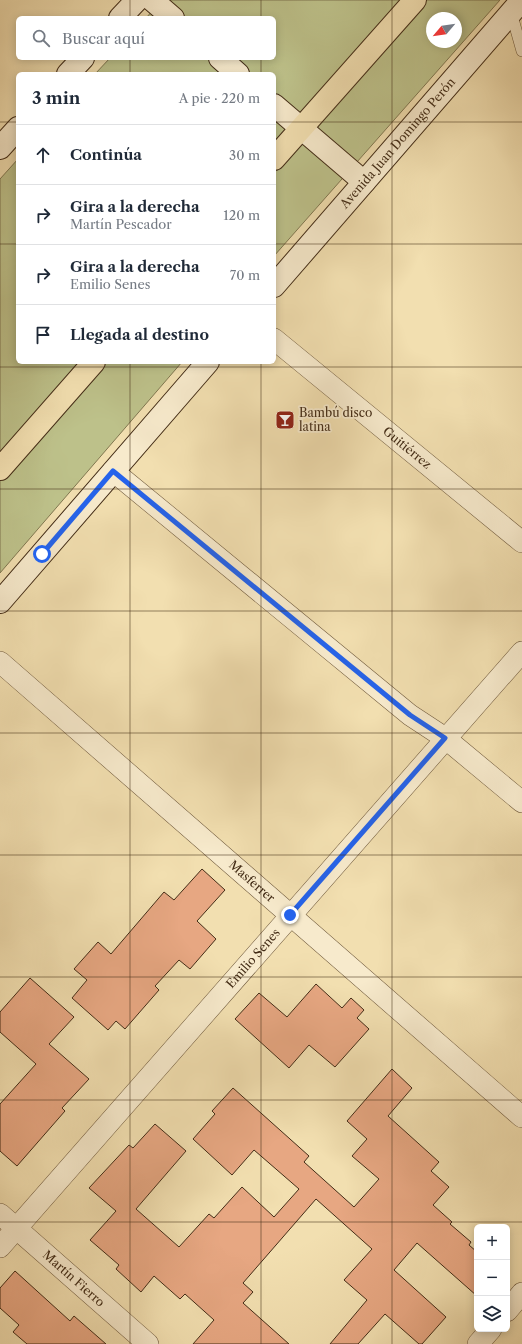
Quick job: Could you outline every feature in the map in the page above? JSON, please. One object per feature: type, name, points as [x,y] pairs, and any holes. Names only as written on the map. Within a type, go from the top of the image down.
[{"type":"main road","points":[[122,16],[137,0]]},
{"type":"main road","points":[[152,0],[171,16]]},
{"type":"main road","points":[[276,157],[415,0]]},
{"type":"main road","name":"Avenida Juan Domingo Perón","points":[[276,284],[514,4]]},
{"type":"main road","points":[[70,72],[81,60]]},
{"type":"main road","points":[[222,60],[236,72]]},
{"type":"main road","points":[[276,107],[364,182]]},
{"type":"main road","points":[[0,148],[16,130]]},
{"type":"main road","points":[[0,469],[92,364]]},
{"type":"main road","points":[[0,602],[206,364]]},
{"type":"street","name":"Guitiérrez","points":[[276,341],[522,542]]},
{"type":"street","points":[[113,471],[410,715],[445,738],[522,802]]},
{"type":"street","name":"Emilio Senes","points":[[0,1247],[522,652]]},
{"type":"street","name":"Masferrer","points":[[0,662],[522,1117]]},
{"type":"street","name":"Martín Fierro","points":[[0,1214],[148,1344]]},
{"type":"street","points":[[510,1307],[522,1294]]},
{"type":"street","points":[[478,1344],[488,1332]]},
{"type":"lane","points":[[514,4],[522,51]]},
{"type":"green space","points":[[162,0],[500,0],[462,43],[462,12],[426,12],[426,48],[458,48],[276,254],[276,72],[97,72],[108,60],[276,60],[276,16],[148,16]]},
{"type":"green space","points":[[16,161],[16,364],[180,364],[0,573],[0,179]]},
{"type":"building","points":[[202,869],[225,890],[197,921],[216,939],[190,969],[179,960],[155,986],[159,990],[125,1029],[116,1021],[108,1030],[72,998],[87,980],[74,969],[98,942],[111,954],[164,892],[174,900]]},
{"type":"building","points":[[30,978],[74,1017],[49,1044],[89,1079],[62,1108],[65,1111],[17,1166],[0,1151],[0,1104],[36,1064],[0,1032],[0,1012]]},
{"type":"building","points":[[316,984],[342,1008],[351,998],[364,1010],[357,1018],[369,1029],[335,1067],[309,1045],[289,1068],[235,1019],[259,993],[287,1017]]},
{"type":"building","points":[[392,1069],[412,1088],[388,1116],[439,1162],[431,1171],[449,1187],[433,1205],[452,1222],[450,1224],[471,1242],[469,1245],[474,1249],[474,1293],[417,1243],[394,1270],[446,1317],[422,1344],[419,1344],[385,1314],[358,1344],[330,1344],[367,1300],[344,1280],[372,1249],[316,1199],[243,1283],[253,1292],[243,1303],[289,1344],[193,1344],[214,1320],[185,1294],[180,1299],[154,1276],[141,1292],[116,1269],[119,1265],[90,1240],[116,1211],[89,1188],[129,1145],[133,1148],[155,1124],[186,1151],[136,1209],[179,1247],[209,1214],[214,1218],[242,1187],[274,1217],[299,1189],[254,1150],[232,1175],[193,1139],[215,1114],[212,1111],[233,1088],[309,1156],[304,1162],[354,1207],[379,1179],[352,1156],[367,1139],[347,1121]]},
{"type":"building","points":[[15,1271],[70,1321],[74,1316],[106,1344],[27,1344],[13,1332],[19,1325],[0,1308],[0,1288]]},
{"type":"place","name":"Bambú disco latina","points":[[285,420]]},
{"type":"route","points":[[42,554],[113,471],[410,715],[445,738],[290,915]]}]
